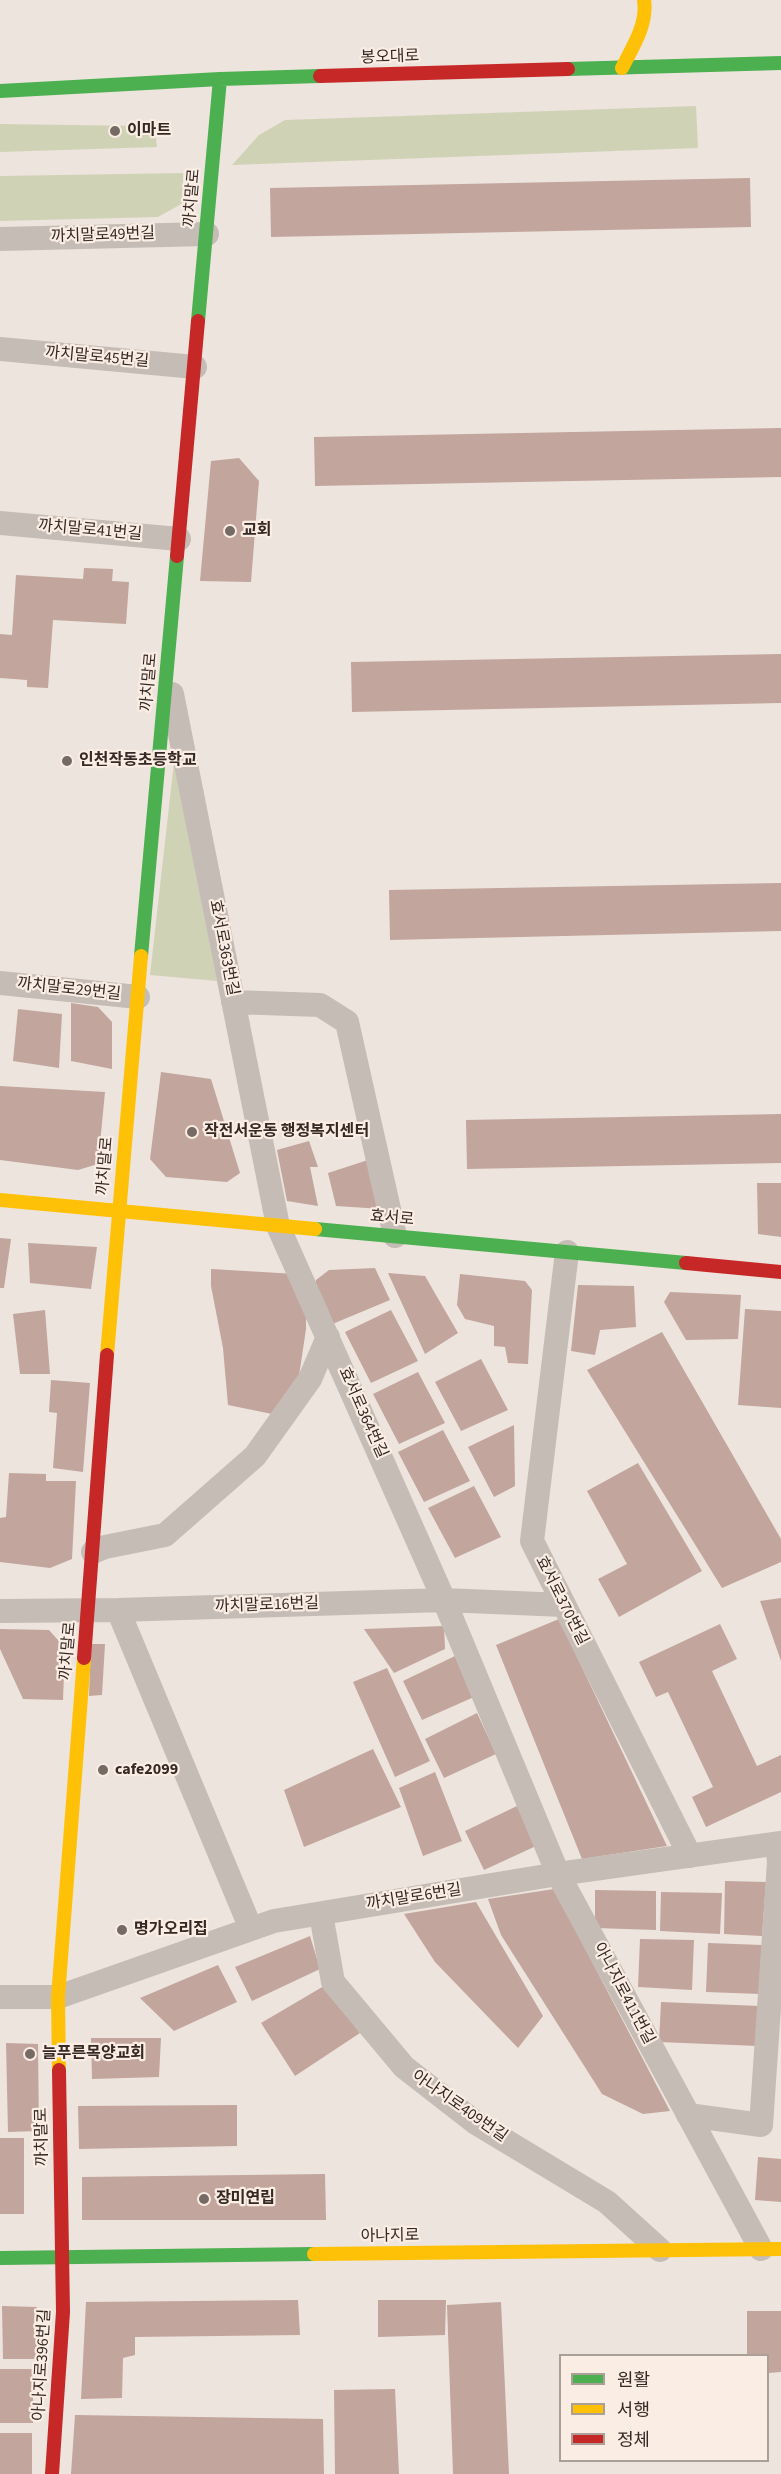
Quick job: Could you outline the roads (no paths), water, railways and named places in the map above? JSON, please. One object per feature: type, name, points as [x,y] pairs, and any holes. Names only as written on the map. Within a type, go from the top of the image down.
[{"type":"street","points":[[622,68],[635,43],[647,8],[644,0]]},
{"type":"street","name":"봉오대로","points":[[0,91],[220,80],[781,63]]},
{"type":"street","name":"까치말로","points":[[61,2257],[58,1997],[118,1211],[220,80]]},
{"type":"street","name":"까치말로49번길","points":[[0,239],[207,234]]},
{"type":"street","name":"까치말로45번길","points":[[0,350],[195,367]]},
{"type":"street","name":"까치말로41번길","points":[[0,523],[179,539]]},
{"type":"street","name":"효서로363번길","points":[[167,670],[279,1226]]},
{"type":"street","name":"까치말로29번길","points":[[0,983],[138,997]]},
{"type":"street","points":[[234,1002],[320,1005],[347,1022],[395,1236]]},
{"type":"street","name":"효서로","points":[[0,1200],[781,1272]]},
{"type":"street","name":"효서로364번길","points":[[279,1226],[444,1600],[558,1874]]},
{"type":"street","name":"효서로370번길","points":[[567,1252],[531,1541],[690,1856]]},
{"type":"street","points":[[93,1552],[105,1547],[165,1535],[255,1455],[310,1379],[328,1337]]},
{"type":"street","name":"까치말로16번길","points":[[0,1611],[118,1611],[444,1600],[564,1605]]},
{"type":"street","points":[[118,1611],[251,1929]]},
{"type":"street","points":[[688,2115],[761,2125],[779,1843]]},
{"type":"street","name":"까치말로6번길","points":[[58,1997],[274,1921],[558,1874],[779,1843]]},
{"type":"street","name":"아나지로411번길","points":[[558,1874],[688,2115],[771,2249]]},
{"type":"street","name":"아나지로409번길","points":[[321,1914],[333,1982],[404,2067],[476,2123],[607,2202],[660,2250]]},
{"type":"street","points":[[3,1993],[58,1997]]},
{"type":"street","name":"아나지로","points":[[0,2258],[771,2249]]},
{"type":"street","name":"아나지로396번길","points":[[52,2474],[63,2312],[61,2257]]},
{"type":"place","name":"이마트","points":[[115,131]]},
{"type":"place","name":"교회","points":[[230,531]]},
{"type":"place","name":"인천작동초등학교","points":[[67,761]]},
{"type":"place","name":"작전서운동 행정복지센터","points":[[192,1132]]},
{"type":"place","name":"cafe2099","points":[[103,1770]]},
{"type":"place","name":"명가오리집","points":[[122,1930]]},
{"type":"place","name":"늘푸른목양교회","points":[[30,2054]]},
{"type":"place","name":"장미연립","points":[[204,2199]]}]
